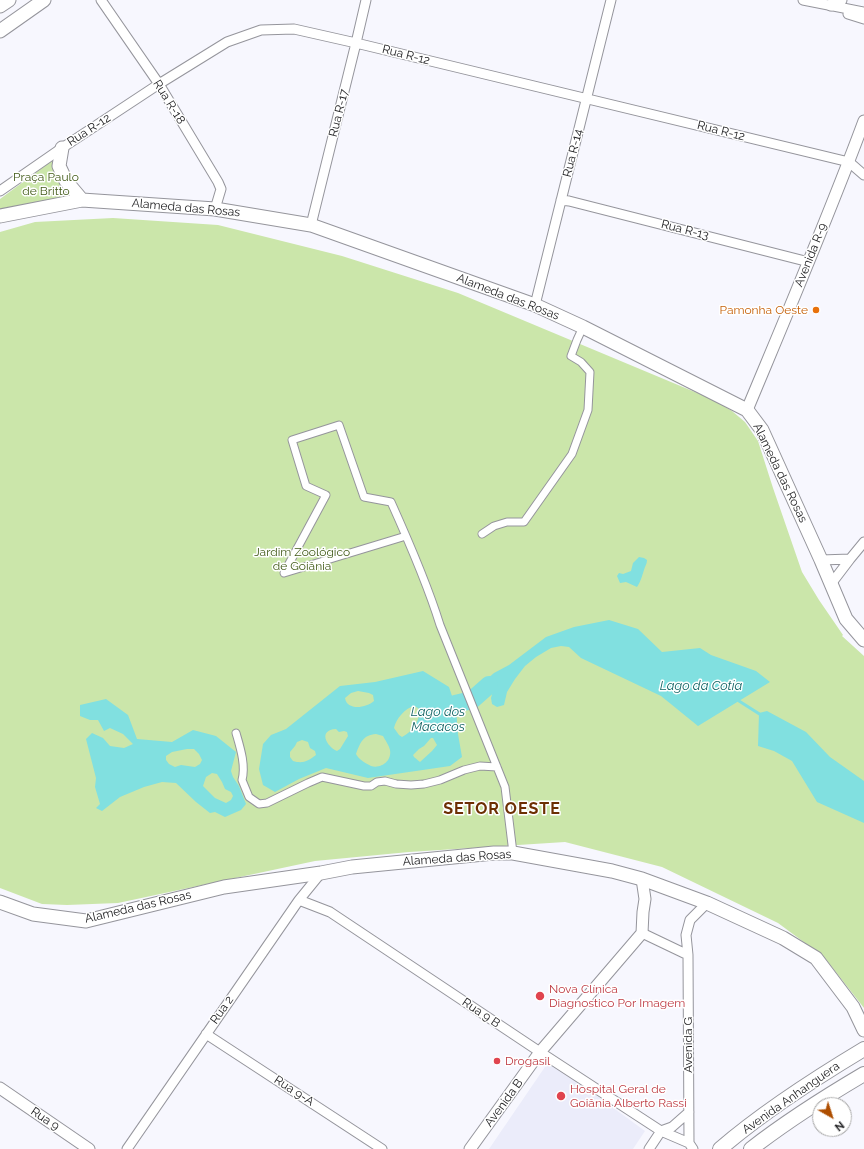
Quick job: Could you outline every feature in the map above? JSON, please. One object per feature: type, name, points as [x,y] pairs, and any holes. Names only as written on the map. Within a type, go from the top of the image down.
[{"type":"main road","points":[[0,6],[9,0]]},
{"type":"main road","points":[[0,31],[44,0]]},
{"type":"main road","points":[[62,148],[59,166],[66,181],[82,200]]},
{"type":"main road","name":"Alameda das Rosas","points":[[0,216],[82,200],[215,209],[311,225],[535,305],[583,327],[747,410],[762,430],[846,619],[864,640]]},
{"type":"main road","name":"Alameda das Rosas","points":[[0,902],[33,914],[86,920],[224,887],[352,867],[494,853],[513,853],[612,871],[642,879],[707,902],[783,938],[816,958],[853,1007],[864,1030]]},
{"type":"main road","name":"Avenida Anhanguera","points":[[720,1149],[768,1111],[864,1049]]},
{"type":"main road","name":"Avenida Anhanguera","points":[[751,1149],[815,1104],[864,1074]]},
{"type":"street","name":"Rua R-18","points":[[101,0],[159,84],[218,182],[221,189],[215,209]]},
{"type":"street","name":"Rua R-17","points":[[311,225],[366,0]]},
{"type":"street","name":"Rua R-14","points":[[535,305],[611,0]]},
{"type":"street","points":[[803,0],[864,12]]},
{"type":"street","points":[[830,6],[841,0]]},
{"type":"street","points":[[817,3],[864,19]]},
{"type":"street","name":"Rua R-12","points":[[0,191],[159,84],[227,42],[261,30],[294,29],[849,162]]},
{"type":"street","name":"Avenida R-9","points":[[747,410],[809,262],[864,121]]},
{"type":"street","points":[[849,162],[864,175]]},
{"type":"street","name":"Rua R-13","points":[[561,200],[809,262]]},
{"type":"street","points":[[482,534],[494,526],[508,522],[524,522],[572,454],[588,410],[590,372],[581,362],[570,356],[583,327]]},
{"type":"street","points":[[406,536],[284,573],[326,495],[306,486],[292,440],[339,425],[364,497],[391,502],[406,536],[435,607],[440,624],[505,787],[513,853]]},
{"type":"street","points":[[831,584],[864,542]]},
{"type":"street","points":[[821,560],[850,559]]},
{"type":"street","points":[[236,732],[241,749],[244,774],[242,780],[249,797],[259,804],[266,803],[322,778],[364,786],[371,786],[377,782],[385,780],[396,784],[411,785],[424,784],[440,780],[464,770],[480,766],[497,767]]},
{"type":"street","name":"Rua 2","points":[[127,1149],[299,900],[321,873]]},
{"type":"street","points":[[642,879],[645,899],[642,933],[688,955]]},
{"type":"street","name":"Rua 9 B","points":[[299,900],[330,912],[661,1131],[691,1146]]},
{"type":"street","name":"Avenida G","points":[[691,1146],[689,1112],[688,955],[686,935],[690,920],[707,902]]},
{"type":"street","name":"Avenida B","points":[[470,1149],[540,1052],[642,933]]},
{"type":"street","name":"Rua 9-A","points":[[206,1034],[382,1149]]},
{"type":"street","name":"Rua 9","points":[[0,1088],[90,1149]]},
{"type":"street","points":[[649,1149],[661,1131],[672,1127],[689,1112]]},
{"type":"shaded area","name":"Hospital Geral de Goiânia Alberto Rassi","points":[[549,1061],[645,1131],[633,1149],[489,1149]]},
{"type":"green space","name":"Praça Paulo de Britto","points":[[53,160],[60,178],[71,195],[0,209],[0,199]]},
{"type":"green space","name":"Jardim Zoológico de Goiânia","points":[[113,218],[218,225],[342,256],[458,293],[714,400],[732,411],[745,422],[758,441],[802,572],[843,635],[842,636],[864,656],[864,1008],[824,957],[778,923],[662,867],[565,842],[409,852],[315,861],[118,903],[67,905],[42,904],[0,888],[0,232],[35,222]]},
{"type":"water","points":[[639,557],[644,558],[647,561],[637,587],[626,582],[620,583],[617,576],[619,573],[623,574],[631,571],[633,563]]},
{"type":"water","name":"Lago da Cotia","points":[[609,620],[638,629],[662,652],[700,648],[711,655],[756,671],[770,682],[698,726],[661,696],[581,658],[569,647],[561,646],[551,648],[525,666],[507,692],[504,705],[497,707],[492,704],[491,698],[493,691],[486,680],[494,673],[509,665],[546,637],[574,627]]},
{"type":"water","name":"Lago dos Macacos","points":[[423,671],[449,687],[456,708],[462,757],[450,766],[368,778],[326,768],[299,779],[275,792],[263,785],[259,769],[263,744],[271,735],[286,729],[340,686],[375,682]],"holes":[[[358,691],[369,693],[373,695],[374,701],[362,707],[353,707],[346,702],[345,698],[351,693]],[[414,706],[418,708],[420,713],[414,727],[402,737],[394,728],[404,711]],[[336,729],[339,732],[347,732],[348,736],[340,749],[337,751],[327,742],[327,732]],[[376,734],[383,736],[389,746],[390,754],[388,761],[382,765],[375,767],[371,766],[365,763],[356,754],[361,743],[368,736]],[[431,738],[433,738],[437,745],[420,762],[413,755]],[[302,740],[308,742],[310,748],[315,751],[316,755],[305,761],[293,761],[290,757],[290,752],[297,742]]]},
{"type":"water","points":[[106,699],[128,715],[137,739],[172,742],[193,730],[216,736],[236,752],[231,771],[246,804],[241,810],[225,817],[215,812],[210,813],[176,783],[162,782],[144,787],[120,797],[102,811],[96,808],[100,804],[95,787],[96,778],[86,739],[92,733],[103,738],[110,746],[124,748],[133,744],[123,734],[110,728],[104,731],[98,720],[90,720],[80,716],[80,705]],"holes":[[[194,749],[199,754],[202,760],[200,764],[195,767],[181,765],[175,767],[169,764],[166,760],[166,756],[172,752]],[[212,773],[217,774],[225,789],[231,792],[233,796],[231,800],[226,803],[215,798],[203,786],[206,777]]]},
{"type":"water","points":[[767,711],[806,732],[830,757],[864,781],[864,823],[817,802],[792,761],[774,751],[758,746],[759,713]]},
{"type":"waterway","points":[[455,704],[472,700],[489,685]]},
{"type":"waterway","points":[[739,701],[761,715]]},
{"type":"place","name":"Pamonha Oeste","points":[[816,310]]},
{"type":"place","name":"Nova Clínica Diagnostico Por Imagem","points":[[540,996]]},
{"type":"place","name":"Drogasil","points":[[497,1061]]},
{"type":"place","name":"Hospital Geral de Goiânia Alberto Rassi","points":[[561,1096]]},
{"type":"district","name":"SETOR OESTE","points":[[502,809]]}]
